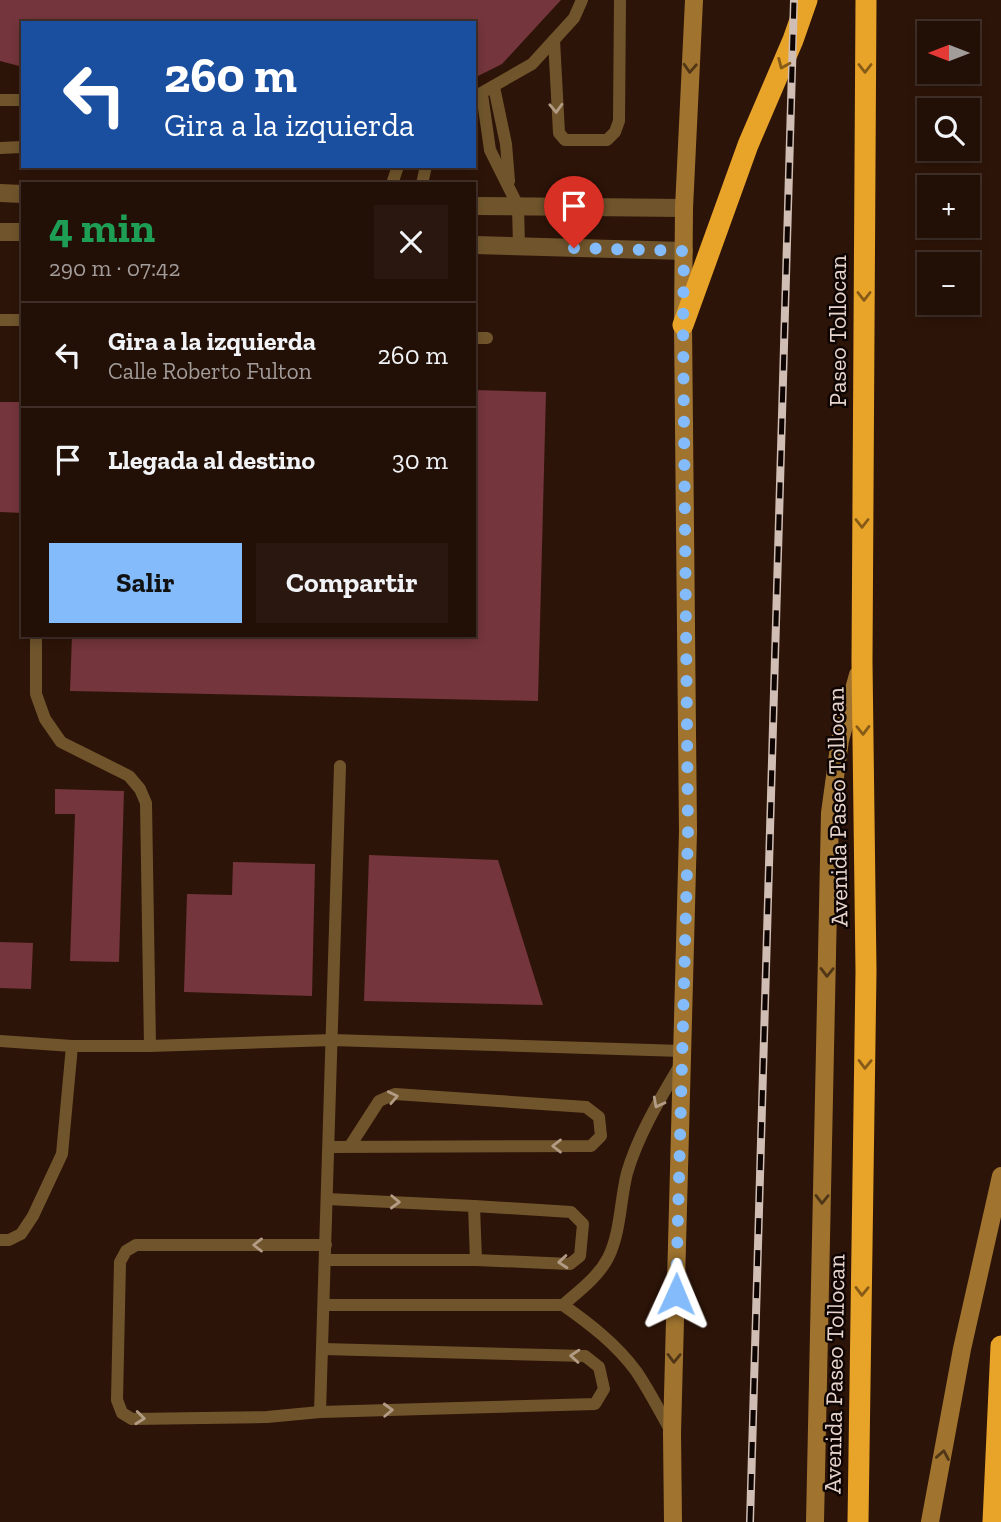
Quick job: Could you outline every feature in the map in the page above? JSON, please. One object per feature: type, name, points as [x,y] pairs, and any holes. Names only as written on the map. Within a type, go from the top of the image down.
[{"type":"highway","points":[[683,325],[748,145],[793,40],[807,0]]},
{"type":"highway","name":"Paseo Tollocan","points":[[862,662],[866,0]]},
{"type":"highway","name":"Avenida Paseo Tollocan","points":[[858,1522],[866,971],[862,662]]},
{"type":"highway","points":[[993,1522],[1001,1346]]},
{"type":"main road","points":[[673,1522],[688,831],[684,208],[694,0]]},
{"type":"main road","name":"Avenida Paseo Tollocan","points":[[815,1522],[830,813],[840,740],[862,662]]},
{"type":"main road","points":[[930,1522],[962,1349],[1001,1176]]},
{"type":"street","points":[[0,193],[21,194]]},
{"type":"street","points":[[476,206],[684,208]]},
{"type":"street","points":[[0,232],[21,232]]},
{"type":"street","points":[[476,245],[684,251]]},
{"type":"lane","points":[[519,246],[519,206],[491,150],[484,92],[532,64],[574,18],[582,0]]},
{"type":"lane","points":[[554,40],[559,133],[565,141],[607,140],[615,132],[619,121],[620,0]]},
{"type":"lane","points":[[0,100],[21,100]]},
{"type":"lane","points":[[0,148],[21,147]]},
{"type":"lane","points":[[0,320],[21,320]]},
{"type":"lane","points":[[36,637],[36,694],[45,719],[61,742],[129,776],[140,789],[146,803],[150,1046]]},
{"type":"lane","points":[[320,1412],[340,766]]},
{"type":"lane","points":[[0,1041],[72,1046],[150,1046],[332,1041],[682,1057],[637,1145],[627,1173],[608,1257],[594,1278],[563,1305]]},
{"type":"lane","points":[[0,1240],[9,1240],[21,1234],[33,1216],[62,1154],[72,1046]]},
{"type":"lane","points":[[329,1147],[592,1146],[601,1136],[599,1116],[586,1107],[395,1094],[379,1101],[350,1146]]},
{"type":"lane","points":[[326,1260],[476,1260],[570,1264],[580,1256],[583,1224],[571,1212],[327,1199]]},
{"type":"lane","points":[[474,1206],[476,1260]]},
{"type":"lane","points":[[323,1349],[585,1356],[595,1361],[599,1367],[604,1390],[596,1404],[320,1412],[267,1417],[132,1419],[122,1413],[117,1401],[120,1262],[126,1251],[136,1245],[326,1245]]},
{"type":"lane","points":[[324,1305],[563,1305],[590,1324],[622,1355],[636,1372],[673,1433]]},
{"type":"building","points":[[0,0],[561,0],[502,64],[476,77],[476,21],[21,21],[21,66],[0,61]]},
{"type":"building","points":[[476,390],[546,392],[538,701],[70,691],[72,637],[476,637]]},
{"type":"building","points":[[0,402],[21,402],[21,513],[0,512]]},
{"type":"building","points":[[55,789],[124,791],[119,962],[70,961],[75,814],[55,814]]},
{"type":"building","points":[[369,855],[498,860],[543,1005],[364,1001]]},
{"type":"building","points":[[233,862],[315,864],[312,996],[184,992],[187,894],[232,895]]},
{"type":"building","points":[[0,942],[33,943],[31,989],[0,988]]},
{"type":"railway","points":[[750,1522],[794,0]]},
{"type":"route","points":[[574,248],[684,251],[688,831],[676,1294]]}]
